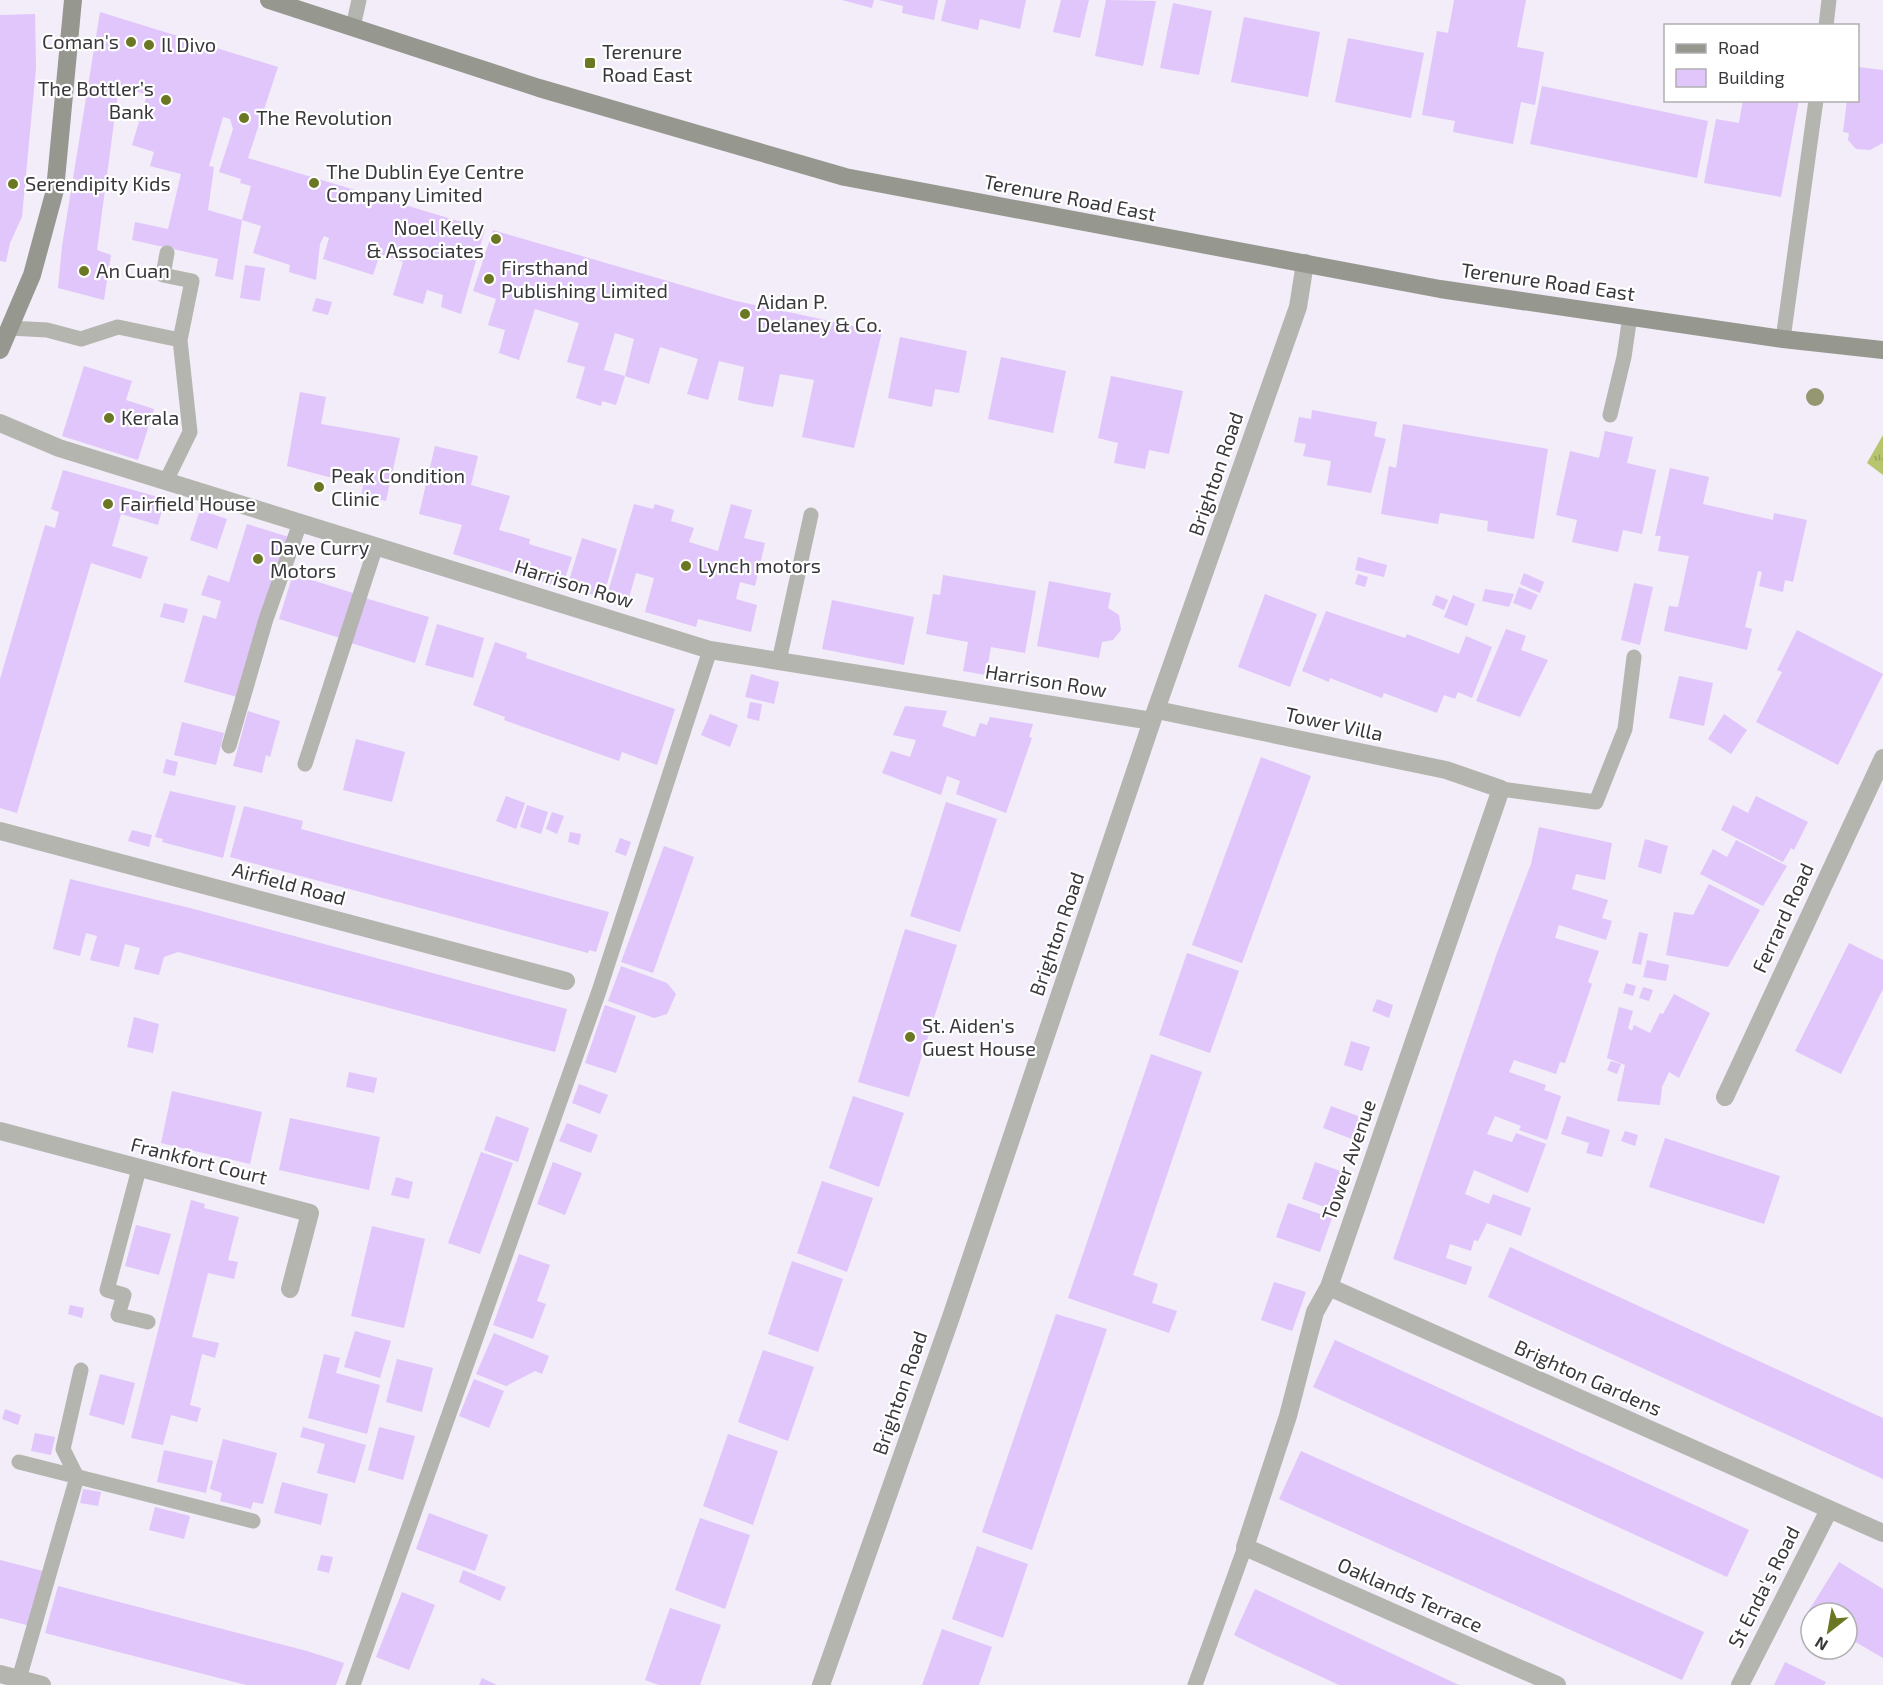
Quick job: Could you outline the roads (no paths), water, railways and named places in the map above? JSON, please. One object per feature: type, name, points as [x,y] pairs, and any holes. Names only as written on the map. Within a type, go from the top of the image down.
[{"type":"main road","points":[[0,350],[42,245],[55,190],[74,0]]},
{"type":"main road","name":"Terenure Road East","points":[[269,0],[539,88],[845,177],[1440,289],[1784,339],[1883,350]]},
{"type":"street","name":"Brighton Road","points":[[821,1685],[951,1317],[1154,715],[1298,307],[1305,263]]},
{"type":"street","name":"Harrison Row","points":[[0,423],[59,448],[711,650],[1154,715]]},
{"type":"street","name":"Tower Villa","points":[[1154,715],[1446,770],[1501,789]]},
{"type":"street","name":"Ferrard Road","points":[[1725,1097],[1883,758]]},
{"type":"street","name":"Tower Avenue","points":[[1245,1547],[1288,1416],[1315,1312],[1329,1287],[1501,789]]},
{"type":"street","name":"Airfield Road","points":[[0,831],[566,981]]},
{"type":"street","name":"Frankfort Court","points":[[0,1131],[310,1213],[290,1289]]},
{"type":"street","name":"Brighton Gardens","points":[[1329,1287],[1883,1533]]},
{"type":"street","name":"St Enda's Road","points":[[1740,1685],[1829,1510]]},
{"type":"street","name":"Oaklands Terrace","points":[[1245,1547],[1557,1685]]},
{"type":"street","points":[[0,1674],[42,1685]]},
{"type":"lane","points":[[353,27],[359,0]]},
{"type":"lane","points":[[1826,24],[1829,0]]},
{"type":"lane","points":[[1784,339],[1816,102]]},
{"type":"lane","points":[[166,481],[190,432],[180,340],[192,281],[163,275],[167,253]]},
{"type":"lane","points":[[1610,416],[1630,316]]},
{"type":"lane","points":[[9,328],[47,330],[81,339],[118,327],[180,340]]},
{"type":"lane","points":[[778,661],[811,515]]},
{"type":"lane","points":[[230,746],[266,619],[300,523]]},
{"type":"lane","points":[[305,764],[376,546]]},
{"type":"lane","points":[[353,1685],[598,991],[711,650]]},
{"type":"lane","points":[[1501,789],[1596,802],[1625,729],[1634,657]]},
{"type":"lane","points":[[139,1169],[107,1290],[124,1295],[118,1315],[148,1322]]},
{"type":"lane","points":[[19,1679],[76,1477],[63,1449],[81,1370]]},
{"type":"lane","points":[[19,1462],[253,1521]]},
{"type":"lane","points":[[1195,1685],[1245,1547]]},
{"type":"place","name":"Coman's","points":[[131,42]]},
{"type":"place","name":"Il Divo","points":[[149,45]]},
{"type":"place","name":"Terenure Road East","points":[[590,63]]},
{"type":"place","name":"The Bottler’s Bank","points":[[166,100]]},
{"type":"place","name":"The Revolution","points":[[244,118]]},
{"type":"place","name":"The Dublin Eye Centre Company Limited","points":[[314,183]]},
{"type":"place","name":"Serendipity Kids","points":[[13,184]]},
{"type":"place","name":"Noel Kelly & Associates","points":[[496,239]]},
{"type":"place","name":"An Cuan","points":[[84,271]]},
{"type":"place","name":"Firsthand Publishing Limited","points":[[489,279]]},
{"type":"place","name":"Aidan P. Delaney & Co.","points":[[745,314]]},
{"type":"place","name":"Kerala","points":[[109,418]]},
{"type":"place","name":"Peak Condition Clinic","points":[[319,487]]},
{"type":"place","name":"Fairfield House","points":[[108,504]]},
{"type":"place","name":"Dave Curry Motors","points":[[258,559]]},
{"type":"place","name":"Lynch motors","points":[[686,566]]},
{"type":"place","name":"St. Aiden's Guest House","points":[[910,1037]]}]
